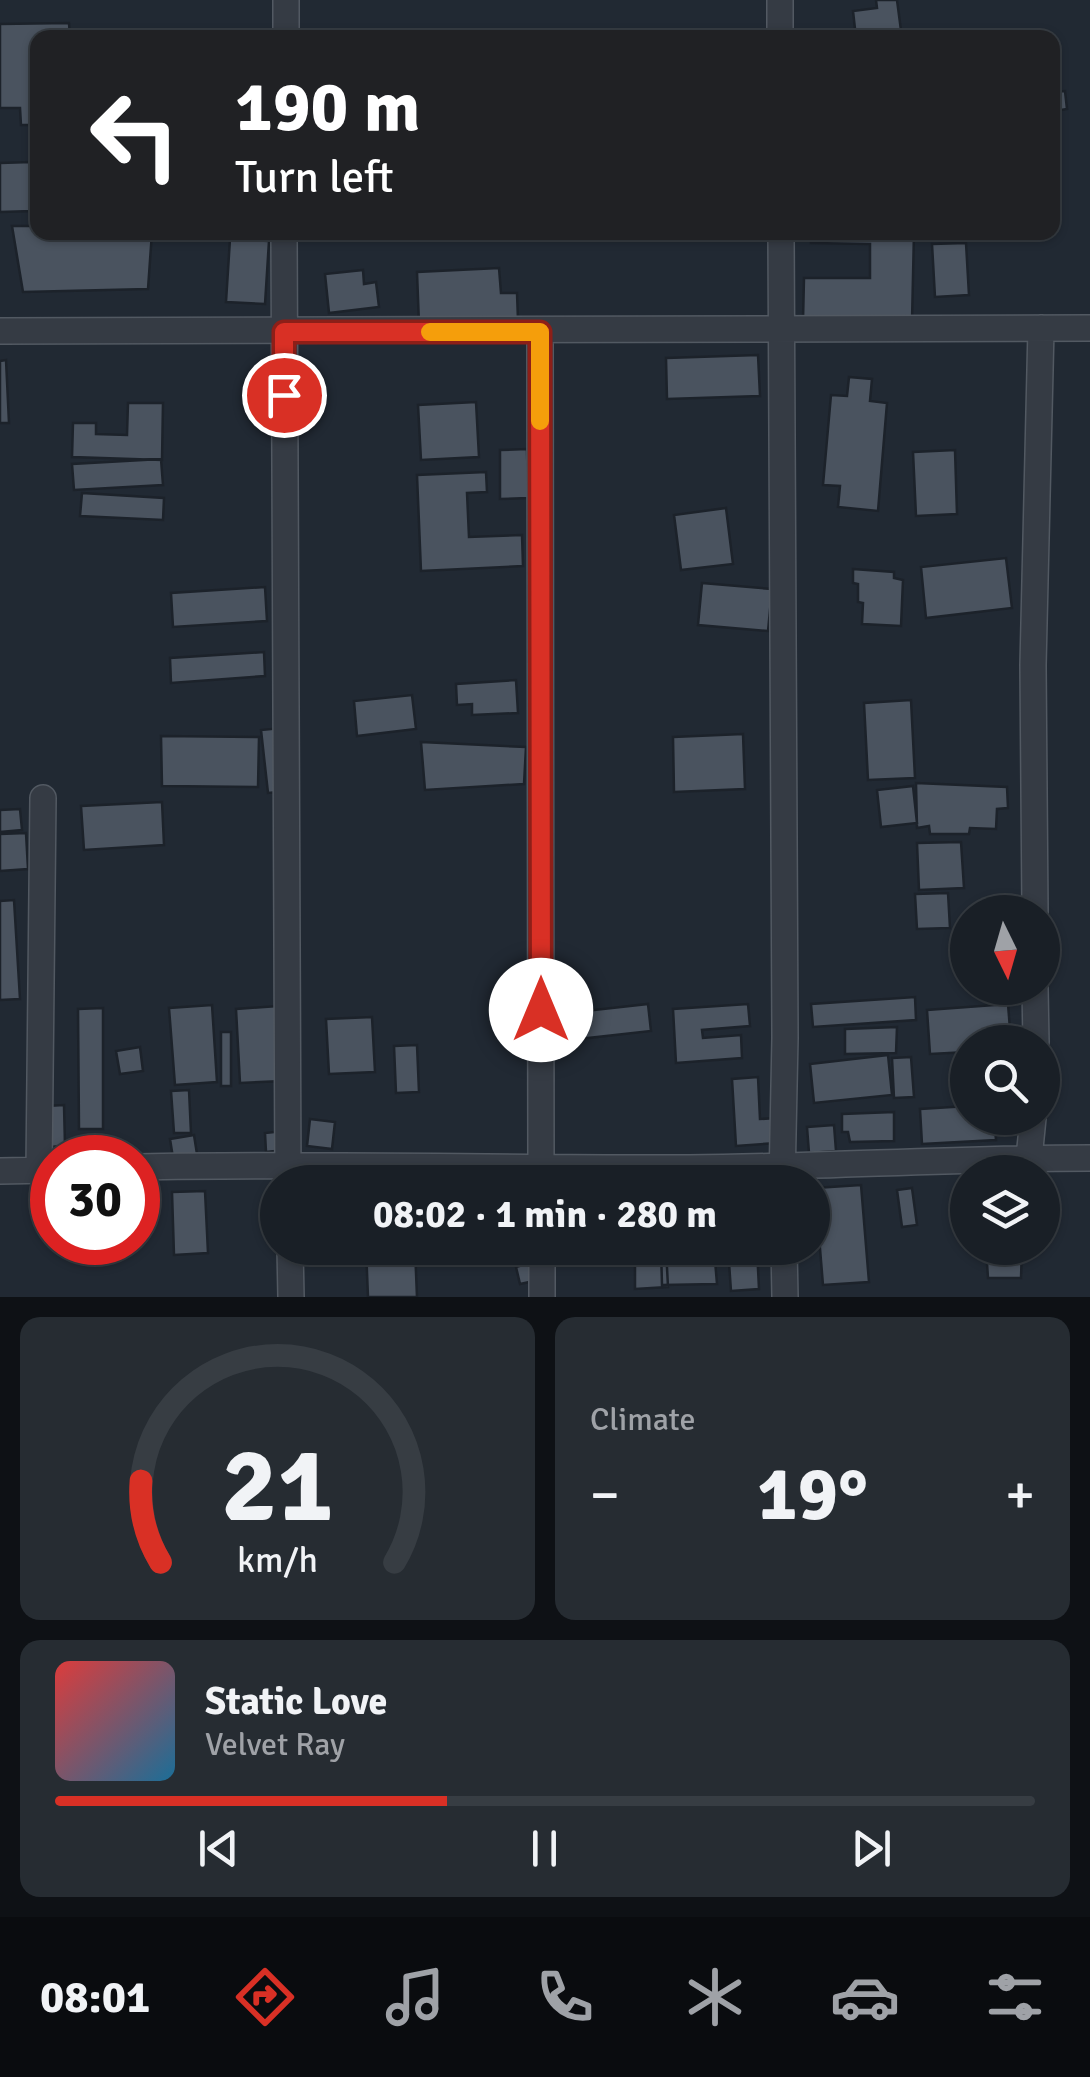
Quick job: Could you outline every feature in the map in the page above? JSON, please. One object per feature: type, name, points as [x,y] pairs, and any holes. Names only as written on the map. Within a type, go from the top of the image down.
[{"type":"street","points":[[286,0],[286,30]]},
{"type":"street","points":[[780,0],[780,30]]},
{"type":"street","points":[[284,240],[288,1165]]},
{"type":"street","points":[[781,240],[782,1165]]},
{"type":"street","points":[[1035,895],[1032,665],[1040,328]]},
{"type":"street","points":[[0,331],[1090,328]]},
{"type":"street","points":[[540,332],[541,1165]]},
{"type":"street","points":[[43,798],[46,1135]]},
{"type":"street","points":[[1060,1158],[1090,1158]]},
{"type":"street","points":[[830,1172],[950,1163]]},
{"type":"street","points":[[160,1169],[260,1172]]},
{"type":"street","points":[[0,1171],[30,1170]]},
{"type":"street","points":[[290,1265],[290,1297]]},
{"type":"street","points":[[542,1265],[542,1297]]},
{"type":"street","points":[[784,1265],[785,1297]]},
{"type":"building","points":[[876,0],[897,0],[901,30],[855,30],[853,11],[877,8]]},
{"type":"building","points":[[69,23],[69,30],[30,30],[30,125],[21,125],[20,108],[0,108],[0,24]]},
{"type":"building","points":[[1060,91],[1065,91],[1067,109],[1060,110]]},
{"type":"building","points":[[30,162],[30,211],[0,212],[0,163]]},
{"type":"building","points":[[12,226],[30,226],[30,240],[151,240],[148,289],[23,292]]},
{"type":"building","points":[[230,240],[269,241],[265,304],[226,302]]},
{"type":"building","points":[[914,240],[912,322],[803,321],[804,278],[870,278],[870,244],[811,243]]},
{"type":"building","points":[[966,243],[969,295],[935,297],[932,244]]},
{"type":"building","points":[[499,268],[501,293],[517,293],[518,320],[419,324],[417,272]]},
{"type":"building","points":[[363,270],[364,284],[376,282],[379,307],[329,313],[325,274]]},
{"type":"building","points":[[758,355],[760,396],[667,399],[666,358]]},
{"type":"building","points":[[6,360],[9,423],[0,423],[0,361]]},
{"type":"building","points":[[849,377],[872,379],[870,401],[887,403],[878,511],[838,507],[840,486],[823,485],[831,395],[847,396]]},
{"type":"building","points":[[476,402],[479,457],[421,460],[418,405]]},
{"type":"building","points":[[128,403],[163,403],[162,460],[72,457],[73,423],[96,423],[96,434],[127,435]]},
{"type":"building","points":[[527,449],[528,498],[500,499],[500,450]]},
{"type":"building","points":[[955,450],[957,514],[916,516],[913,452]]},
{"type":"building","points":[[161,459],[163,485],[74,490],[72,464]]},
{"type":"building","points":[[486,472],[487,492],[467,493],[469,537],[522,535],[523,566],[421,571],[417,475]]},
{"type":"building","points":[[82,493],[164,498],[163,520],[80,516]]},
{"type":"building","points":[[726,508],[733,564],[681,570],[674,515]]},
{"type":"building","points":[[1006,558],[1012,608],[926,618],[921,567]]},
{"type":"building","points":[[853,569],[894,572],[894,578],[903,580],[901,626],[862,624],[863,603],[858,602]]},
{"type":"building","points":[[702,583],[772,589],[768,631],[698,625]]},
{"type":"building","points":[[265,587],[267,621],[173,627],[171,593]]},
{"type":"building","points":[[264,652],[265,676],[171,683],[170,658]]},
{"type":"building","points":[[516,680],[518,713],[472,715],[472,704],[457,705],[456,684]]},
{"type":"building","points":[[412,695],[416,729],[357,736],[354,701]]},
{"type":"building","points":[[911,700],[915,778],[868,780],[864,703]]},
{"type":"building","points":[[281,728],[289,791],[268,793],[261,730]]},
{"type":"building","points":[[743,734],[745,789],[674,792],[673,737]]},
{"type":"building","points":[[161,736],[259,737],[258,787],[162,786]]},
{"type":"building","points":[[421,742],[526,747],[524,784],[425,790]]},
{"type":"building","points":[[916,783],[1007,787],[1008,808],[997,809],[996,829],[930,834],[929,826],[917,828]]},
{"type":"building","points":[[913,786],[917,823],[881,827],[877,790]]},
{"type":"building","points":[[162,802],[164,845],[84,850],[81,806]]},
{"type":"building","points":[[20,809],[22,830],[0,832],[0,810]]},
{"type":"building","points":[[26,833],[28,869],[0,871],[0,834]]},
{"type":"building","points":[[961,842],[964,888],[919,890],[917,843]]},
{"type":"building","points":[[948,893],[950,928],[917,929],[915,894]]},
{"type":"building","points":[[14,900],[20,999],[0,1000],[0,901]]},
{"type":"building","points":[[915,997],[916,1020],[813,1027],[811,1004]]},
{"type":"building","points":[[648,1004],[651,1031],[579,1039],[576,1012]]},
{"type":"building","points":[[748,1004],[750,1026],[702,1030],[703,1038],[741,1035],[742,1058],[676,1063],[673,1009]]},
{"type":"building","points":[[212,1005],[217,1082],[175,1085],[169,1008]]},
{"type":"building","points":[[1008,1005],[1010,1025],[950,1025],[950,1053],[930,1054],[927,1010]]},
{"type":"building","points":[[278,1006],[283,1081],[240,1083],[236,1009]]},
{"type":"building","points":[[103,1008],[103,1129],[79,1129],[78,1009]]},
{"type":"building","points":[[372,1017],[375,1072],[329,1074],[326,1019]]},
{"type":"building","points":[[897,1027],[896,1053],[845,1054],[845,1029]]},
{"type":"building","points":[[221,1032],[231,1032],[231,1086],[221,1086]]},
{"type":"building","points":[[417,1045],[419,1092],[396,1093],[394,1046]]},
{"type":"building","points":[[140,1047],[143,1071],[120,1074],[116,1051]]},
{"type":"building","points":[[888,1055],[892,1095],[814,1103],[810,1064]]},
{"type":"building","points":[[911,1057],[914,1097],[894,1098],[892,1058]]},
{"type":"building","points":[[758,1077],[760,1119],[776,1118],[777,1143],[736,1146],[732,1079]]},
{"type":"building","points":[[189,1090],[191,1133],[174,1133],[171,1091]]},
{"type":"building","points":[[64,1105],[65,1135],[47,1135],[46,1106]]},
{"type":"building","points":[[950,1107],[950,1135],[996,1135],[996,1140],[922,1144],[920,1109]]},
{"type":"building","points":[[894,1112],[894,1141],[850,1142],[848,1132],[842,1132],[842,1114]]},
{"type":"building","points":[[310,1119],[335,1122],[332,1149],[307,1146]]},
{"type":"building","points":[[834,1125],[836,1151],[809,1153],[807,1127]]},
{"type":"building","points":[[284,1131],[285,1150],[266,1152],[265,1133]]},
{"type":"building","points":[[194,1135],[197,1154],[173,1158],[170,1139]]},
{"type":"building","points":[[861,1185],[869,1282],[823,1285],[821,1265],[830,1265],[830,1187]]},
{"type":"building","points":[[912,1188],[917,1225],[902,1227],[897,1190]]},
{"type":"building","points":[[205,1191],[208,1253],[174,1255],[172,1192]]},
{"type":"building","points":[[367,1265],[416,1265],[417,1297],[368,1297]]},
{"type":"building","points":[[530,1265],[534,1281],[520,1284],[516,1267]]},
{"type":"building","points":[[635,1265],[667,1265],[668,1287],[635,1289]]},
{"type":"building","points":[[661,1265],[715,1265],[717,1284],[662,1285]]},
{"type":"building","points":[[729,1265],[758,1265],[759,1289],[731,1291]]},
{"type":"building","points":[[987,1265],[1021,1265],[1021,1278],[988,1278]]},
{"type":"slow traffic","points":[[430,332],[540,332],[540,421]]},
{"type":"route","points":[[284,395],[284,332],[540,332],[541,1010]]}]
